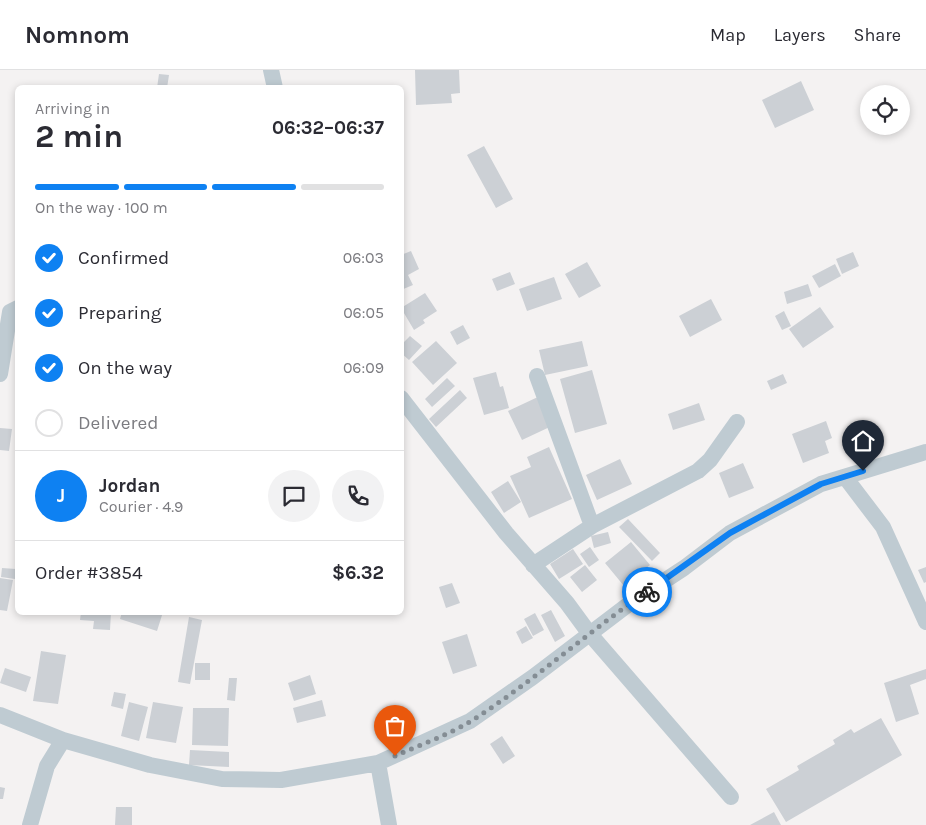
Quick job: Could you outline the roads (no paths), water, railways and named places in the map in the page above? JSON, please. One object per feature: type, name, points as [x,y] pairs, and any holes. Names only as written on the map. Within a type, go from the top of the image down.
[{"type":"street","points":[[271,70],[274,85]]},
{"type":"street","points":[[0,374],[10,312],[15,310]]},
{"type":"street","points":[[537,376],[592,526]]},
{"type":"street","points":[[404,402],[506,533],[567,603],[589,633],[731,797]]},
{"type":"street","points":[[533,565],[592,526],[698,471],[710,460],[737,422]]},
{"type":"street","points":[[0,715],[63,740],[150,765],[222,779],[281,780],[322,775],[378,763],[470,721],[534,677],[589,633],[730,533],[821,484],[926,452]]},
{"type":"street","points":[[844,476],[883,527],[926,622]]},
{"type":"street","points":[[30,825],[47,766],[63,740]]},
{"type":"street","points":[[378,763],[390,825]]}]
